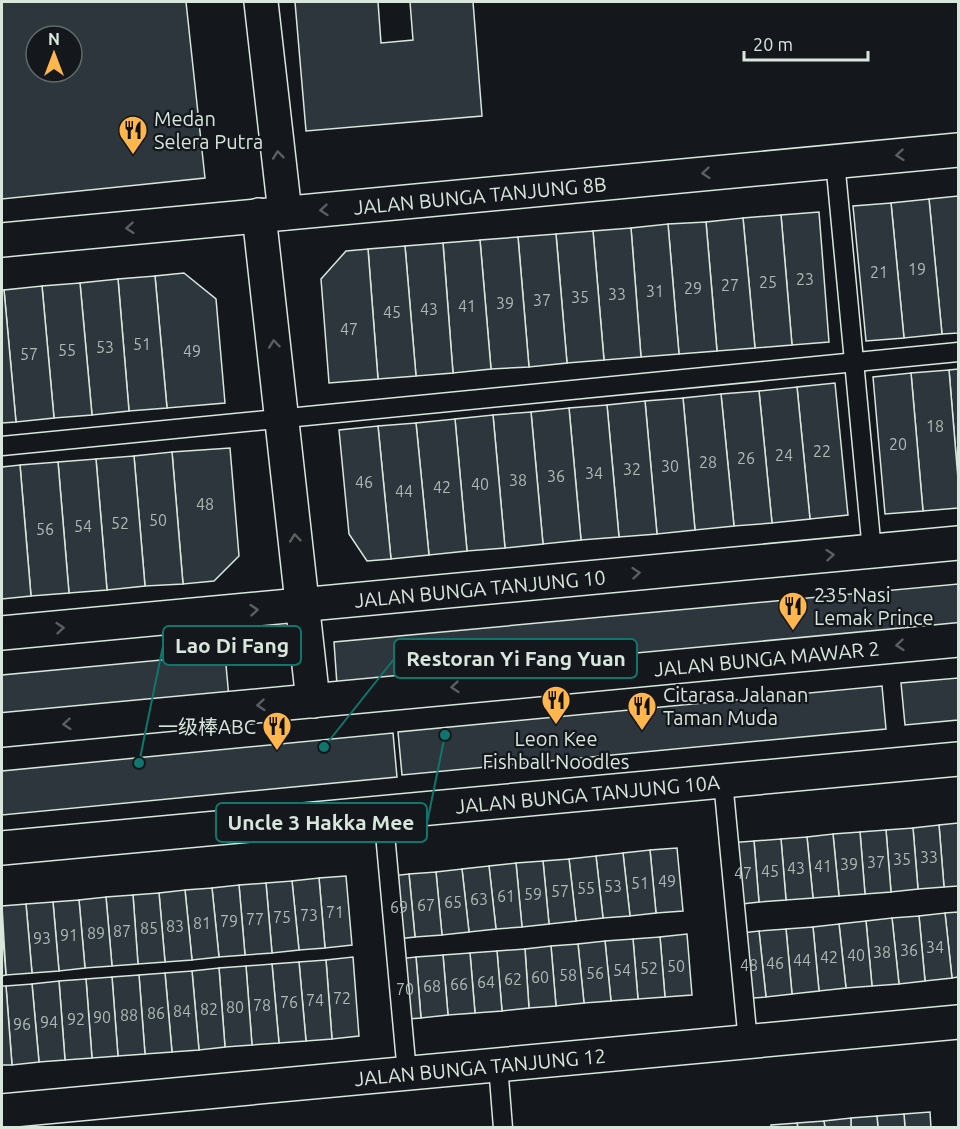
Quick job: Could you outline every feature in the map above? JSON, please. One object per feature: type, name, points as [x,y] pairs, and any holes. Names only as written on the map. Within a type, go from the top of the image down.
[{"type":"street","points":[[261,2],[282,419],[313,700]]},
{"type":"street","name":"JALAN BUNGA TANJUNG 8B","points":[[2,240],[958,150]]},
{"type":"street","name":"JALAN BUNGA TANJUNG 10","points":[[2,633],[958,543]]},
{"type":"street","name":"JALAN BUNGA MAWAR 2","points":[[2,730],[958,640]]},
{"type":"street","name":"JALAN BUNGA TANJUNG 10A","points":[[2,848],[958,759]]},
{"type":"street","name":"JALAN BUNGA TANJUNG 12","points":[[8,1116],[407,1073],[958,1022]]},
{"type":"lane","points":[[835,161],[872,551]]},
{"type":"lane","points":[[2,446],[958,352]]},
{"type":"lane","points":[[723,781],[748,1042]]},
{"type":"lane","points":[[383,813],[407,1073]]},
{"type":"lane","points":[[498,1065],[503,1128]]},
{"type":"building","points":[[2,2],[186,2],[205,178],[2,199]]},
{"type":"building","points":[[295,2],[378,2],[381,43],[413,40],[410,2],[473,2],[482,116],[306,131]]},
{"type":"building","points":[[958,196],[958,333],[942,334],[929,199]]},
{"type":"building","points":[[929,199],[942,334],[904,338],[891,203]]},
{"type":"building","points":[[891,203],[904,338],[866,341],[853,206]]},
{"type":"building","points":[[819,212],[829,342],[792,345],[781,215]]},
{"type":"building","points":[[781,215],[792,345],[755,348],[743,218]]},
{"type":"building","points":[[743,218],[755,348],[717,351],[706,222]]},
{"type":"building","points":[[706,222],[717,351],[679,354],[668,224]]},
{"type":"building","points":[[668,224],[679,354],[641,357],[631,228]]},
{"type":"building","points":[[631,228],[641,357],[604,360],[593,231]]},
{"type":"building","points":[[593,231],[604,360],[567,363],[556,234]]},
{"type":"building","points":[[556,234],[567,363],[529,367],[518,237]]},
{"type":"building","points":[[518,237],[529,367],[491,369],[480,240]]},
{"type":"building","points":[[480,240],[491,369],[453,373],[443,243]]},
{"type":"building","points":[[443,243],[453,373],[416,376],[405,246]]},
{"type":"building","points":[[405,246],[416,376],[378,379],[368,249]]},
{"type":"building","points":[[368,249],[378,379],[329,383],[321,279],[346,251]]},
{"type":"building","points":[[184,273],[216,299],[225,403],[167,408],[155,276]]},
{"type":"building","points":[[155,276],[167,408],[129,411],[118,279]]},
{"type":"building","points":[[118,279],[129,411],[92,415],[80,283]]},
{"type":"building","points":[[80,283],[92,415],[54,418],[42,286]]},
{"type":"building","points":[[42,286],[54,418],[16,422],[4,290]]},
{"type":"building","points":[[2,290],[4,290],[16,422],[2,423]]},
{"type":"building","points":[[958,369],[958,479],[949,370]]},
{"type":"building","points":[[949,370],[958,479],[958,508],[923,511],[911,373]]},
{"type":"building","points":[[911,373],[923,511],[885,514],[873,377]]},
{"type":"building","points":[[835,383],[848,515],[810,519],[797,387]]},
{"type":"building","points":[[797,387],[810,519],[772,523],[759,391]]},
{"type":"building","points":[[759,391],[772,523],[734,526],[721,394]]},
{"type":"building","points":[[721,394],[734,526],[695,530],[683,398]]},
{"type":"building","points":[[683,398],[695,530],[657,534],[645,401]]},
{"type":"building","points":[[645,401],[657,534],[619,537],[607,405]]},
{"type":"building","points":[[607,405],[619,537],[581,540],[569,408]]},
{"type":"building","points":[[569,408],[581,540],[543,544],[531,412]]},
{"type":"building","points":[[531,412],[543,544],[505,548],[493,415]]},
{"type":"building","points":[[493,415],[505,548],[467,551],[455,419]]},
{"type":"building","points":[[455,419],[467,551],[429,555],[416,423]]},
{"type":"building","points":[[416,423],[429,555],[391,559],[378,426]]},
{"type":"building","points":[[378,426],[391,559],[367,561],[349,534],[339,430]]},
{"type":"building","points":[[230,448],[239,556],[214,581],[183,584],[172,452]]},
{"type":"building","points":[[172,452],[183,584],[145,586],[134,456]]},
{"type":"building","points":[[134,456],[145,586],[107,590],[96,459]]},
{"type":"building","points":[[96,459],[107,590],[69,593],[58,462]]},
{"type":"building","points":[[58,462],[69,593],[31,596],[20,465]]},
{"type":"building","points":[[20,465],[31,596],[2,599],[2,467]]},
{"type":"building","points":[[958,584],[958,627],[337,685],[334,642]]},
{"type":"building","points":[[225,654],[229,698],[2,719],[2,675]]},
{"type":"building","points":[[958,678],[958,720],[905,725],[901,683]]},
{"type":"building","points":[[882,686],[886,729],[402,775],[398,732]]},
{"type":"building","points":[[393,733],[397,777],[2,815],[2,771]]},
{"type":"building","points":[[958,823],[958,886],[944,887],[939,825]]},
{"type":"building","points":[[939,825],[944,887],[918,889],[913,828]]},
{"type":"building","points":[[913,828],[918,889],[891,892],[886,830]]},
{"type":"building","points":[[886,830],[891,892],[865,894],[860,832]]},
{"type":"building","points":[[860,832],[865,894],[839,896],[833,834]]},
{"type":"building","points":[[833,834],[839,896],[813,898],[807,837]]},
{"type":"building","points":[[807,837],[813,898],[786,900],[781,839]]},
{"type":"building","points":[[781,839],[786,900],[759,902],[754,841]]},
{"type":"building","points":[[754,841],[759,902],[733,905],[728,843]]},
{"type":"building","points":[[677,848],[683,911],[656,913],[650,850]]},
{"type":"building","points":[[650,850],[656,913],[630,916],[623,853]]},
{"type":"building","points":[[623,853],[630,916],[603,918],[596,856]]},
{"type":"building","points":[[596,856],[603,918],[576,921],[569,859]]},
{"type":"building","points":[[569,859],[576,921],[549,924],[543,861]]},
{"type":"building","points":[[543,861],[549,924],[522,927],[516,863]]},
{"type":"building","points":[[516,863],[522,927],[496,929],[489,866]]},
{"type":"building","points":[[489,866],[496,929],[469,932],[462,869]]},
{"type":"building","points":[[462,869],[469,932],[442,935],[436,872]]},
{"type":"building","points":[[436,872],[442,935],[415,937],[409,874]]},
{"type":"building","points":[[409,874],[415,937],[388,940],[382,877]]},
{"type":"building","points":[[346,876],[352,945],[325,948],[319,878]]},
{"type":"building","points":[[319,878],[325,948],[299,950],[292,881]]},
{"type":"building","points":[[292,881],[299,950],[272,953],[266,883]]},
{"type":"building","points":[[266,883],[272,953],[245,955],[239,885]]},
{"type":"building","points":[[239,885],[245,955],[219,957],[212,888]]},
{"type":"building","points":[[212,888],[219,957],[192,960],[185,890]]},
{"type":"building","points":[[185,890],[192,960],[165,962],[159,893]]},
{"type":"building","points":[[159,893],[165,962],[138,964],[133,895]]},
{"type":"building","points":[[133,895],[138,964],[112,966],[106,897]]},
{"type":"building","points":[[106,897],[112,966],[85,968],[79,900]]},
{"type":"building","points":[[79,900],[85,968],[59,971],[53,902]]},
{"type":"building","points":[[53,902],[59,971],[32,973],[26,904]]},
{"type":"building","points":[[26,904],[32,973],[6,975],[2,906]]},
{"type":"building","points":[[958,912],[958,977],[952,978],[945,913]]},
{"type":"building","points":[[945,913],[952,978],[925,981],[919,916]]},
{"type":"building","points":[[919,916],[925,981],[899,984],[892,918]]},
{"type":"building","points":[[892,918],[899,984],[872,986],[866,921]]},
{"type":"building","points":[[866,921],[872,986],[846,988],[839,924]]},
{"type":"building","points":[[839,924],[846,988],[819,991],[813,927]]},
{"type":"building","points":[[2,927],[6,975],[2,976]]},
{"type":"building","points":[[813,927],[819,991],[792,994],[786,929]]},
{"type":"building","points":[[786,929],[792,994],[766,997],[759,931]]},
{"type":"building","points":[[759,931],[766,997],[739,999],[732,934]]},
{"type":"building","points":[[687,934],[692,995],[665,997],[660,937]]},
{"type":"building","points":[[660,937],[665,997],[638,999],[633,939]]},
{"type":"building","points":[[633,939],[638,999],[611,1001],[605,941]]},
{"type":"building","points":[[605,941],[611,1001],[584,1003],[578,944]]},
{"type":"building","points":[[578,944],[584,1003],[556,1006],[551,946]]},
{"type":"building","points":[[551,946],[556,1006],[529,1008],[525,949]]},
{"type":"building","points":[[525,949],[529,1008],[502,1011],[497,951]]},
{"type":"building","points":[[497,951],[502,1011],[475,1013],[470,953]]},
{"type":"building","points":[[470,953],[475,1013],[448,1015],[443,955]]},
{"type":"building","points":[[443,955],[448,1015],[421,1018],[416,957]]},
{"type":"building","points":[[353,957],[359,1036],[332,1039],[326,960]]},
{"type":"building","points":[[416,957],[421,1018],[394,1020],[388,960]]},
{"type":"building","points":[[326,960],[332,1039],[306,1041],[299,962]]},
{"type":"building","points":[[299,962],[306,1041],[279,1043],[272,964]]},
{"type":"building","points":[[272,964],[279,1043],[252,1045],[246,966]]},
{"type":"building","points":[[246,966],[252,1045],[225,1047],[219,968]]},
{"type":"building","points":[[219,968],[225,1047],[199,1050],[192,971]]},
{"type":"building","points":[[192,971],[199,1050],[172,1052],[165,973]]},
{"type":"building","points":[[165,973],[172,1052],[145,1054],[139,975]]},
{"type":"building","points":[[139,975],[145,1054],[118,1056],[112,977]]},
{"type":"building","points":[[112,977],[118,1056],[92,1058],[86,979]]},
{"type":"building","points":[[86,979],[92,1058],[65,1060],[59,981]]},
{"type":"building","points":[[59,981],[65,1060],[39,1062],[32,984]]},
{"type":"building","points":[[32,984],[39,1062],[12,1065],[6,986]]},
{"type":"building","points":[[2,986],[6,986],[12,1065],[2,1065]]},
{"type":"building","points":[[930,1112],[931,1128],[905,1128],[904,1114]]},
{"type":"building","points":[[904,1114],[905,1128],[878,1128],[877,1116]]},
{"type":"building","points":[[877,1116],[878,1128],[851,1128],[851,1118]]},
{"type":"building","points":[[851,1118],[851,1128],[825,1128],[824,1121]]},
{"type":"building","points":[[824,1121],[825,1128],[798,1128],[797,1123]]},
{"type":"building","points":[[797,1123],[798,1128],[771,1128],[771,1125]]},
{"type":"place","name":"Medan Selera Putra","points":[[133,156]]},
{"type":"place","name":"235 Nasi Lemak Prince","points":[[793,632]]},
{"type":"place","name":"Leon Kee Fishball Noodles","points":[[556,726]]},
{"type":"place","name":"Citarasa Jalanan Taman Muda","points":[[642,732]]},
{"type":"place","name":"Uncle 3 Hakka Mee","points":[[445,735]]},
{"type":"place","name":"Restoran Yi Fang Yuan","points":[[324,747]]},
{"type":"place","name":"一级棒ABC","points":[[277,752]]},
{"type":"place","name":"Lao Di Fang","points":[[139,763]]}]
